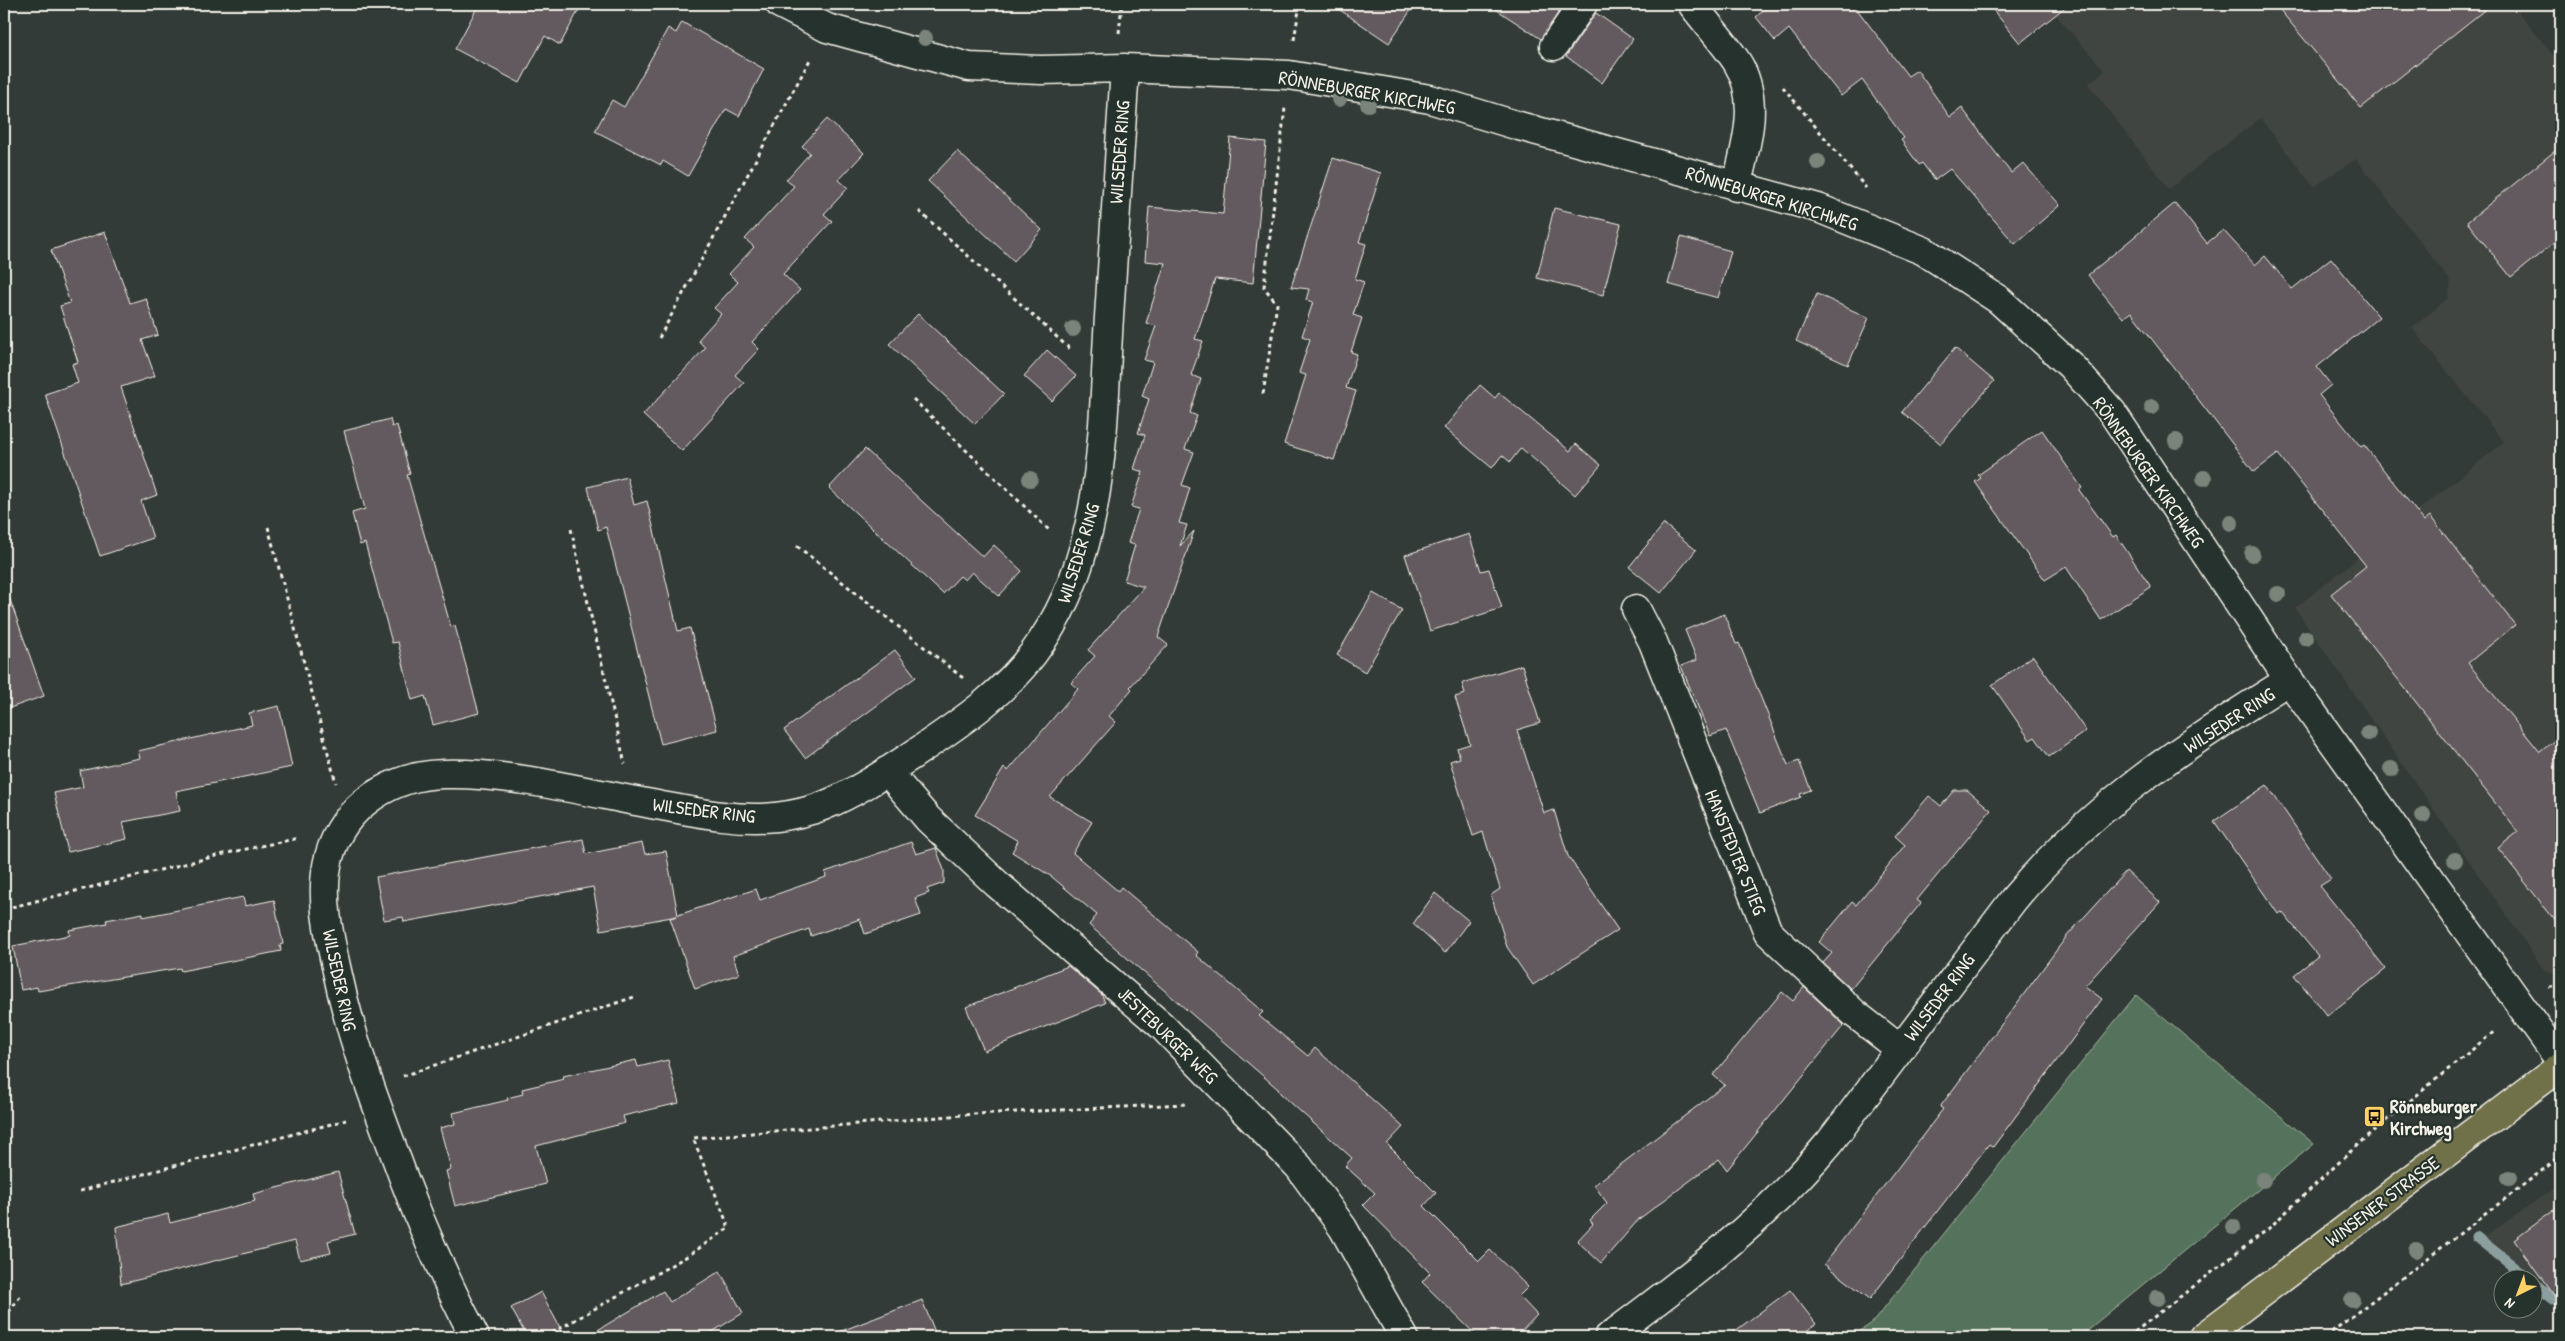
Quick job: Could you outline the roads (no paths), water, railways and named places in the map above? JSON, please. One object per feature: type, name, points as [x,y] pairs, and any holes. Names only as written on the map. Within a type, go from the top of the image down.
[{"type":"main road","name":"WINSENER STRASSE","points":[[2203,1337],[2561,1066]]},
{"type":"street","name":"RÖNNEBURGER KIRCHWEG","points":[[780,4],[828,28],[969,67],[1041,70],[1125,68],[1289,75],[1430,99],[1818,208],[1924,251],[1977,284],[2033,330],[2070,365],[2112,412],[2289,680],[2561,1062]]},
{"type":"street","points":[[1554,46],[1583,4]]},
{"type":"street","points":[[1692,4],[1737,62],[1745,77],[1750,111],[1748,133],[1736,186]]},
{"type":"street","name":"WILSEDER RING","points":[[475,1337],[419,1221],[353,1039],[330,940],[325,892],[326,875],[333,845],[356,812],[376,793],[406,779],[443,774],[484,775],[700,814],[740,818],[769,818],[820,808],[887,771],[989,701],[1023,667],[1055,621],[1075,576],[1092,518],[1103,439],[1125,68]]},
{"type":"street","name":"HANSTEDTER STIEG","points":[[1636,609],[1653,642],[1768,932],[1855,1014],[1900,1049]]},
{"type":"street","name":"WILSEDER RING","points":[[1609,1337],[1725,1249],[1773,1206],[1830,1142],[2020,892],[2082,826],[2137,782],[2211,729],[2289,680]]},
{"type":"street","name":"JESTEBURGER WEG","points":[[887,771],[928,819],[997,884],[1162,1026],[1299,1168],[1352,1242],[1404,1337]]},
{"type":"waterway","points":[[2476,1237],[2515,1268]]},
{"type":"waterway","points":[[2542,1290],[2561,1305]]},
{"type":"place","name":"Rönneburger Kirchweg","points":[[2374,1117]]}]
